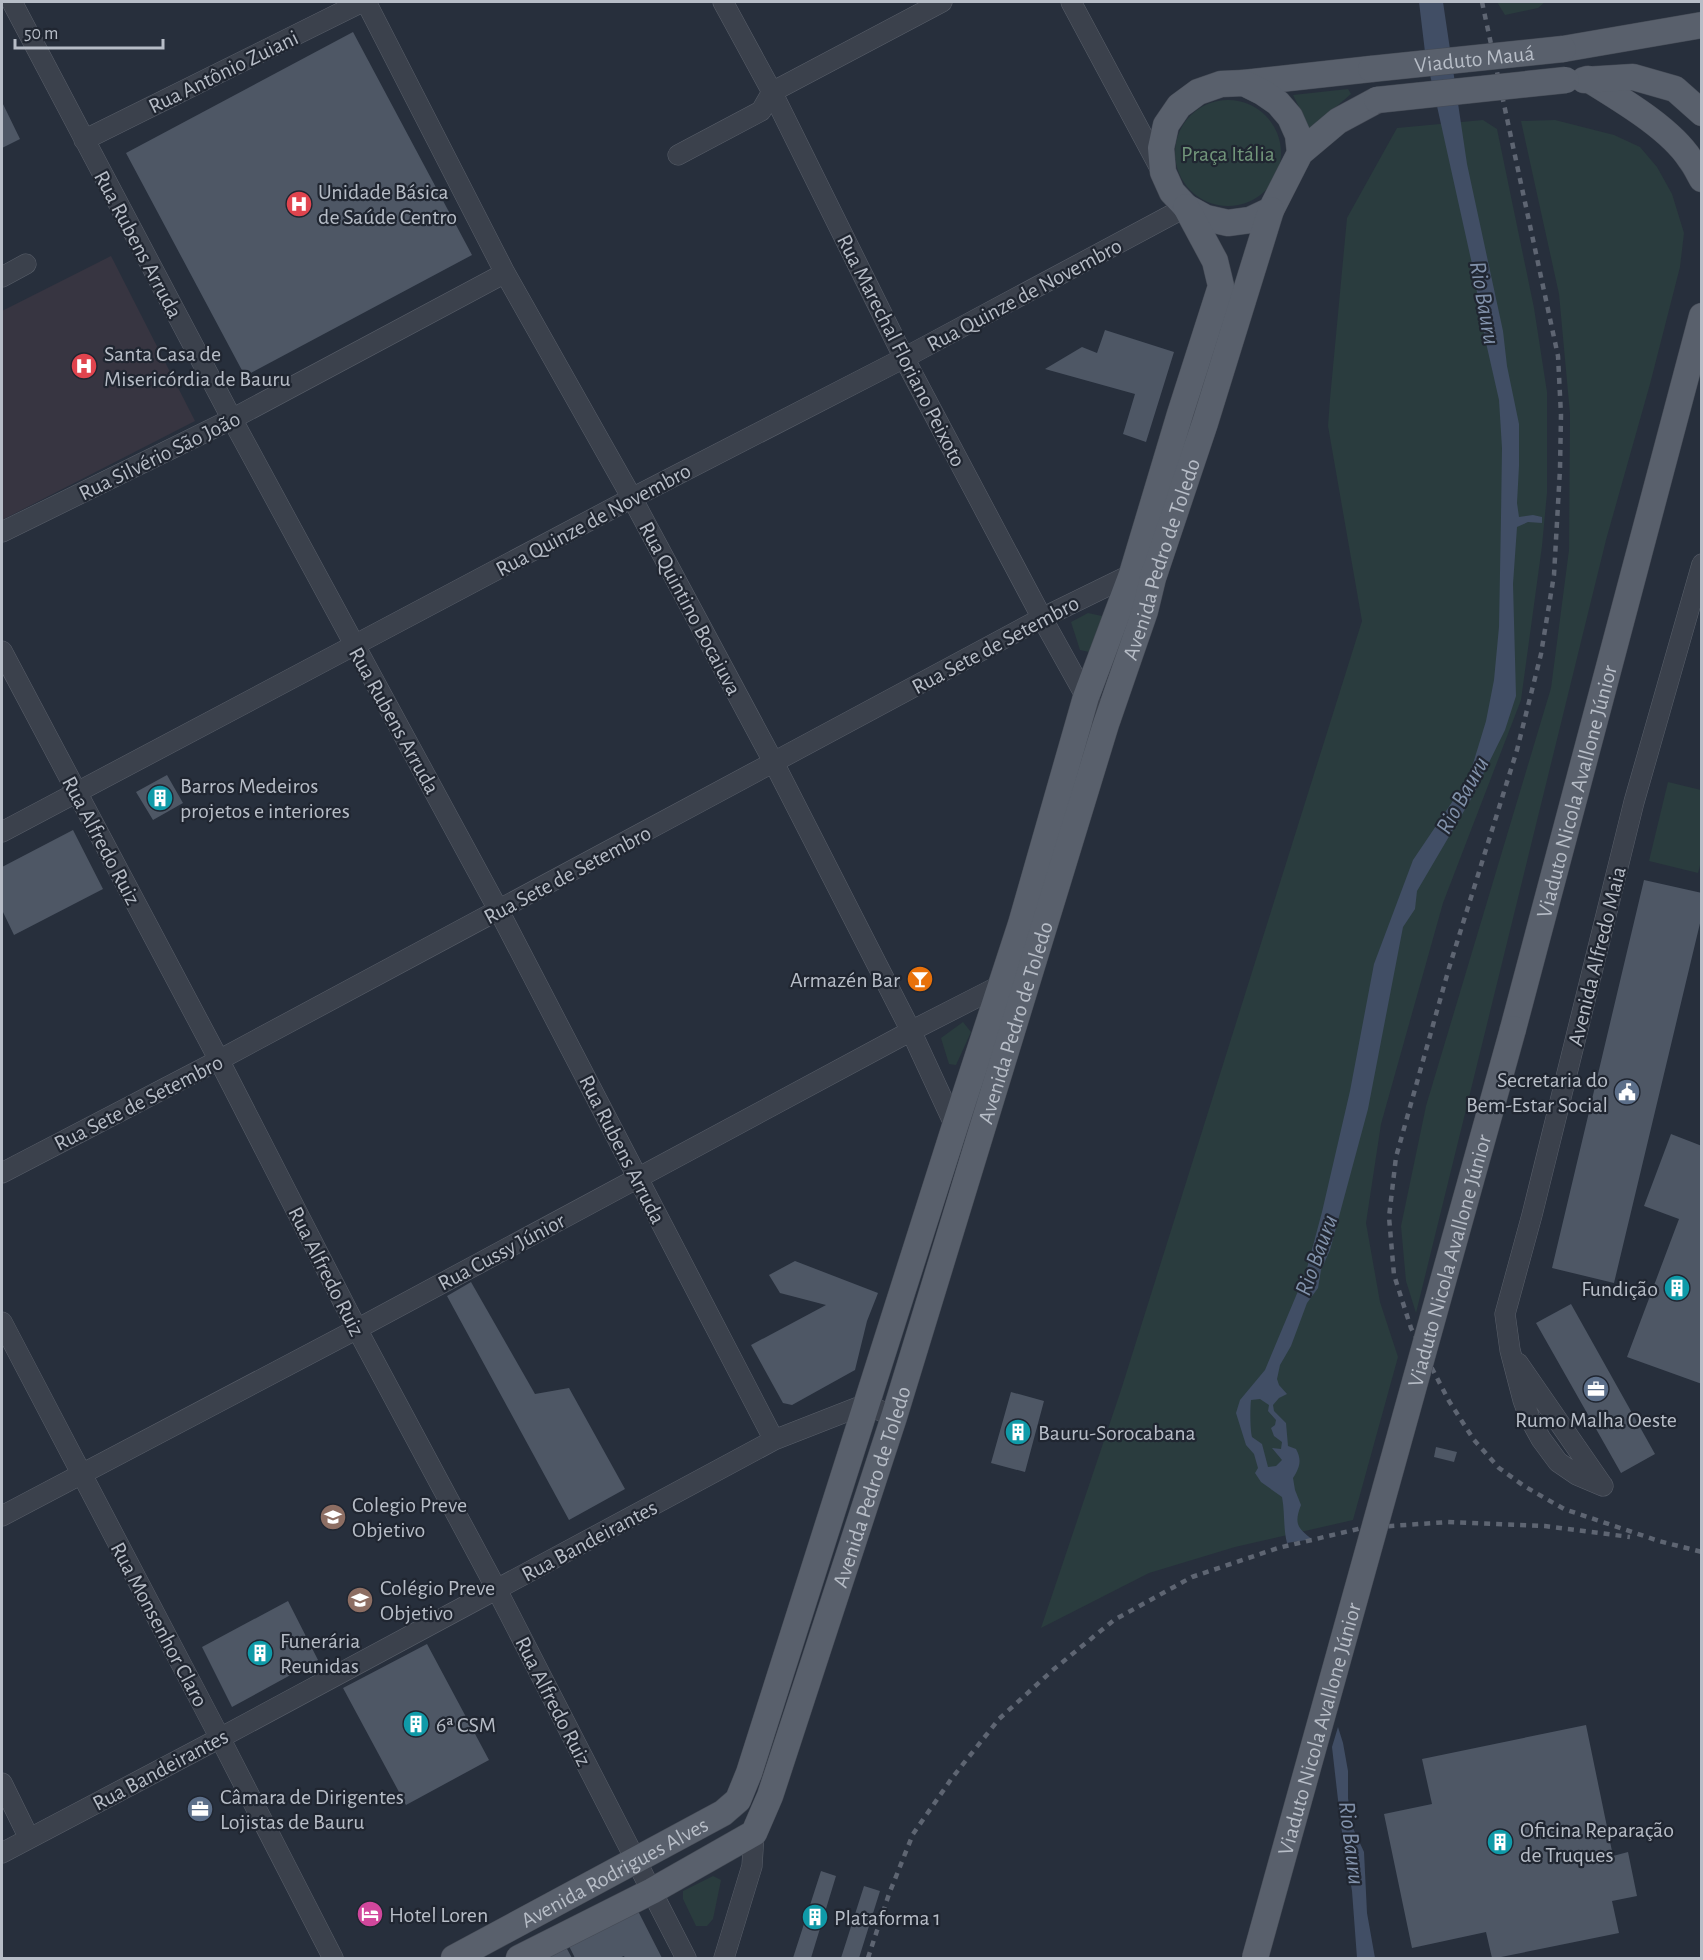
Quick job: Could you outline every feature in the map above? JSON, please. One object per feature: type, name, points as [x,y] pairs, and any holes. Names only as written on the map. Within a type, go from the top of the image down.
[{"type":"main road","name":"Viaduto Mauá","points":[[1244,83],[1563,49],[1701,25]]},
{"type":"main road","name":"Viaduto Mauá","points":[[1300,153],[1338,121],[1377,100],[1577,80],[1633,77],[1675,89],[1701,113]]},
{"type":"main road","points":[[1577,80],[1634,109],[1672,138],[1690,157],[1701,179]]},
{"type":"main road","points":[[1244,83],[1278,103],[1290,117],[1298,135],[1300,153],[1271,210],[1250,220],[1228,222],[1206,218],[1186,207],[1172,192],[1163,172],[1161,148],[1166,125],[1179,106],[1198,92],[1221,84],[1244,83]]},
{"type":"main road","name":"Avenida Pedro de Toledo","points":[[738,1800],[749,1773],[1001,985],[1032,928],[1145,612],[1142,576],[1180,414],[1221,286],[1215,261],[1186,207]]},
{"type":"main road","name":"Avenida Pedro de Toledo","points":[[754,1833],[774,1785],[894,1418],[1032,928],[1086,697],[1142,576],[1205,423],[1271,210]]},
{"type":"main road","name":"Viaduto Nicola Avallone Júnior","points":[[1255,1959],[1513,1029],[1701,316]]},
{"type":"main road","name":"Avenida Rodrigues Alves","points":[[454,1959],[723,1813],[738,1800]]},
{"type":"main road","name":"Avenida Rodrigues Alves","points":[[519,1959],[652,1891],[754,1833]]},
{"type":"street","name":"Rua Rubens Arruda","points":[[12,2],[232,419],[499,910],[774,1440]]},
{"type":"street","name":"Rua Antônio Zuiani","points":[[84,140],[364,2]]},
{"type":"street","name":"Rua Quintino Bocaiuva","points":[[364,2],[505,273],[632,498],[774,763],[911,1031],[955,1126]]},
{"type":"street","name":"Rua Marechal Floriano Peixoto","points":[[723,2],[772,92],[904,358],[1042,618],[1086,697],[1106,724]]},
{"type":"street","points":[[678,155],[761,111],[772,92],[942,2]]},
{"type":"street","points":[[1071,2],[1163,172]]},
{"type":"street","name":"Rua Quinze de Novembro","points":[[2,832],[632,498],[904,358],[1186,207]]},
{"type":"street","points":[[2,277],[26,264]]},
{"type":"street","name":"Rua Silvério São João","points":[[2,532],[232,419],[505,273]]},
{"type":"street","name":"Avenida Alfredo Maia","points":[[1510,1350],[1603,1486],[1577,1475],[1558,1462],[1541,1439],[1523,1400],[1510,1350],[1504,1314],[1532,1215],[1634,802],[1701,564]]},
{"type":"street","name":"Rua Sete de Setembro","points":[[2,1173],[219,1060],[1042,618],[1142,576]]},
{"type":"street","name":"Rua Alfredo Ruiz","points":[[2,651],[219,1060],[357,1329],[497,1590],[686,1959]]},
{"type":"street","name":"Rua Cussy Júnior","points":[[2,1516],[1001,985]]},
{"type":"street","name":"Rua Monsenhor Claro","points":[[2,1322],[333,1959]]},
{"type":"street","points":[[866,1404],[894,1418]]},
{"type":"street","name":"Rua Bandeirantes","points":[[2,1852],[220,1738],[774,1440],[866,1404]]},
{"type":"street","points":[[2,1783],[29,1838]]},
{"type":"street","points":[[724,1959],[752,1866],[754,1833]]},
{"type":"shaded area","name":"Santa Casa de Misericórdia de Bauru","points":[[111,256],[195,421],[2,520],[2,311]]},
{"type":"green space","points":[[1497,2],[1545,2],[1538,8],[1505,15]]},
{"type":"green space","points":[[1348,89],[1351,94],[1310,129],[1293,95]]},
{"type":"green space","name":"Praça Itália","points":[[1228,100],[1248,104],[1265,116],[1277,133],[1281,153],[1277,173],[1265,190],[1248,202],[1228,206],[1208,202],[1191,190],[1179,173],[1175,153],[1179,133],[1191,116],[1208,104]]},
{"type":"green space","points":[[1483,120],[1497,129],[1534,308],[1547,392],[1547,493],[1521,700],[1443,903],[1381,1124],[1366,1223],[1380,1302],[1398,1357],[1353,1520],[1235,1547],[1149,1573],[1041,1628],[1121,1390],[1362,621],[1328,426],[1347,218],[1397,128]]},
{"type":"green space","points":[[1555,120],[1614,135],[1640,147],[1657,167],[1672,194],[1684,233],[1680,267],[1606,540],[1416,1313],[1406,1281],[1401,1226],[1426,1106],[1551,688],[1569,550],[1570,414],[1559,294],[1521,121]]},
{"type":"green space","points":[[1088,613],[1102,616],[1094,653],[1080,650],[1071,622]]},
{"type":"green space","points":[[1668,782],[1701,790],[1702,858],[1698,873],[1649,861]]},
{"type":"green space","points":[[963,1022],[971,1032],[956,1065],[949,1064],[941,1038]]},
{"type":"green space","points":[[713,1876],[721,1880],[713,1919],[707,1926],[696,1926],[683,1899],[683,1891]]},
{"type":"water","name":"Rio Bauru","points":[[1419,2],[1443,2],[1467,164],[1503,331],[1507,366],[1519,424],[1517,503],[1519,517],[1533,515],[1542,517],[1542,523],[1528,522],[1517,527],[1513,584],[1516,696],[1505,730],[1471,799],[1417,891],[1415,909],[1403,927],[1368,1109],[1330,1250],[1321,1270],[1318,1288],[1307,1303],[1291,1346],[1280,1365],[1277,1379],[1287,1394],[1273,1405],[1274,1411],[1286,1423],[1288,1446],[1296,1449],[1300,1460],[1293,1478],[1301,1505],[1297,1521],[1303,1532],[1312,1539],[1287,1543],[1282,1497],[1261,1482],[1255,1473],[1258,1468],[1254,1454],[1246,1445],[1236,1413],[1240,1400],[1265,1370],[1306,1272],[1350,1091],[1374,964],[1413,860],[1469,777],[1486,721],[1494,680],[1499,627],[1502,448],[1499,400],[1482,325],[1474,273],[1425,52]],"holes":[[[1260,1399],[1269,1405],[1268,1411],[1276,1420],[1275,1425],[1271,1428],[1274,1436],[1282,1442],[1281,1449],[1272,1448],[1282,1460],[1276,1466],[1268,1467],[1262,1444],[1252,1437],[1250,1418],[1251,1400]]]},
{"type":"water","name":"Rio Bauru","points":[[1338,1727],[1348,1771],[1348,1798],[1352,1826],[1364,1852],[1367,1913],[1375,1958],[1357,1958],[1352,1891],[1341,1826],[1332,1747]]},
{"type":"building","name":"Unidade Básica de Saúde Centro","points":[[353,32],[472,255],[245,376],[126,153]]},
{"type":"building","points":[[2,102],[20,139],[2,148]]},
{"type":"building","points":[[1105,330],[1174,352],[1146,442],[1123,434],[1135,394],[1045,369],[1082,347],[1097,353]]},
{"type":"building","name":"Barros Medeiros projetos e interiores","points":[[167,775],[183,803],[153,820],[136,792]]},
{"type":"building","points":[[73,830],[103,889],[14,935],[2,910],[2,867]]},
{"type":"building","name":"Secretaria do Bem-Estar Social","points":[[1644,880],[1702,893],[1702,915],[1614,1283],[1552,1268]]},
{"type":"building","name":"Fundição","points":[[1671,1134],[1702,1146],[1702,1384],[1627,1357],[1679,1219],[1644,1206]]},
{"type":"building","points":[[795,1261],[878,1293],[867,1321],[855,1370],[792,1405],[783,1403],[751,1345],[826,1305],[780,1293],[769,1275]]},
{"type":"building","points":[[471,1282],[535,1394],[569,1388],[625,1489],[569,1520],[447,1296]]},
{"type":"building","name":"Rumo Malha Oeste","points":[[1571,1304],[1655,1454],[1621,1473],[1536,1323]]},
{"type":"building","name":"Bauru-Sorocabana","points":[[1011,1392],[1044,1401],[1025,1472],[991,1463]]},
{"type":"building","points":[[1436,1447],[1457,1452],[1454,1462],[1434,1457]]},
{"type":"building","name":"Funerária Reunidas","points":[[288,1601],[318,1660],[232,1707],[202,1647]]},
{"type":"building","name":"6ª CSM","points":[[427,1644],[489,1760],[406,1805],[343,1688]]},
{"type":"building","name":"Oficina Reparação de Truques","points":[[1586,1725],[1613,1856],[1628,1852],[1637,1896],[1612,1901],[1619,1933],[1496,1958],[1492,1958],[1486,1932],[1412,1948],[1384,1814],[1432,1804],[1422,1759]]},
{"type":"building","name":"Plataforma 1","points":[[821,1871],[836,1876],[811,1958],[793,1958]]},
{"type":"building","points":[[864,1886],[880,1891],[859,1958],[841,1958]]},
{"type":"building","points":[[637,1909],[662,1958],[625,1958],[624,1956],[575,1958],[568,1944]]},
{"type":"building","points":[[566,1947],[572,1958],[542,1958]]},
{"type":"railway","points":[[1482,2],[1558,356],[1561,415],[1554,575],[1541,654],[1517,750],[1449,968],[1396,1157],[1389,1217],[1394,1275],[1411,1328],[1449,1401],[1474,1440],[1499,1468],[1524,1486],[1564,1509],[1659,1541],[1702,1552]]},
{"type":"railway","points":[[868,1958],[889,1894],[913,1834],[952,1778],[999,1719],[1054,1669],[1114,1620],[1192,1577],[1278,1548],[1362,1528],[1448,1522],[1545,1526],[1630,1537]]},
{"type":"place","name":"Unidade Básica de Saúde Centro","points":[[299,204]]},
{"type":"place","name":"Santa Casa de Misericórdia de Bauru","points":[[84,366]]},
{"type":"place","name":"Barros Medeiros projetos e interiores","points":[[160,798]]},
{"type":"place","name":"Armazén Bar","points":[[920,979]]},
{"type":"place","name":"Secretaria do Bem-Estar Social","points":[[1627,1092]]},
{"type":"place","name":"Fundição","points":[[1677,1288]]},
{"type":"place","name":"Rumo Malha Oeste","points":[[1596,1389]]},
{"type":"place","name":"Bauru-Sorocabana","points":[[1018,1432]]},
{"type":"place","name":"Colegio Preve Objetivo","points":[[333,1517]]},
{"type":"place","name":"Colégio Preve Objetivo","points":[[360,1600]]},
{"type":"place","name":"Funerária Reunidas","points":[[260,1653]]},
{"type":"place","name":"6ª CSM","points":[[416,1724]]},
{"type":"place","name":"Câmara de Dirigentes Lojistas de Bauru","points":[[200,1809]]},
{"type":"place","name":"Oficina Reparação de Truques","points":[[1500,1842]]},
{"type":"place","name":"Hotel Loren","points":[[370,1914]]},
{"type":"place","name":"Plataforma 1","points":[[815,1917]]}]
